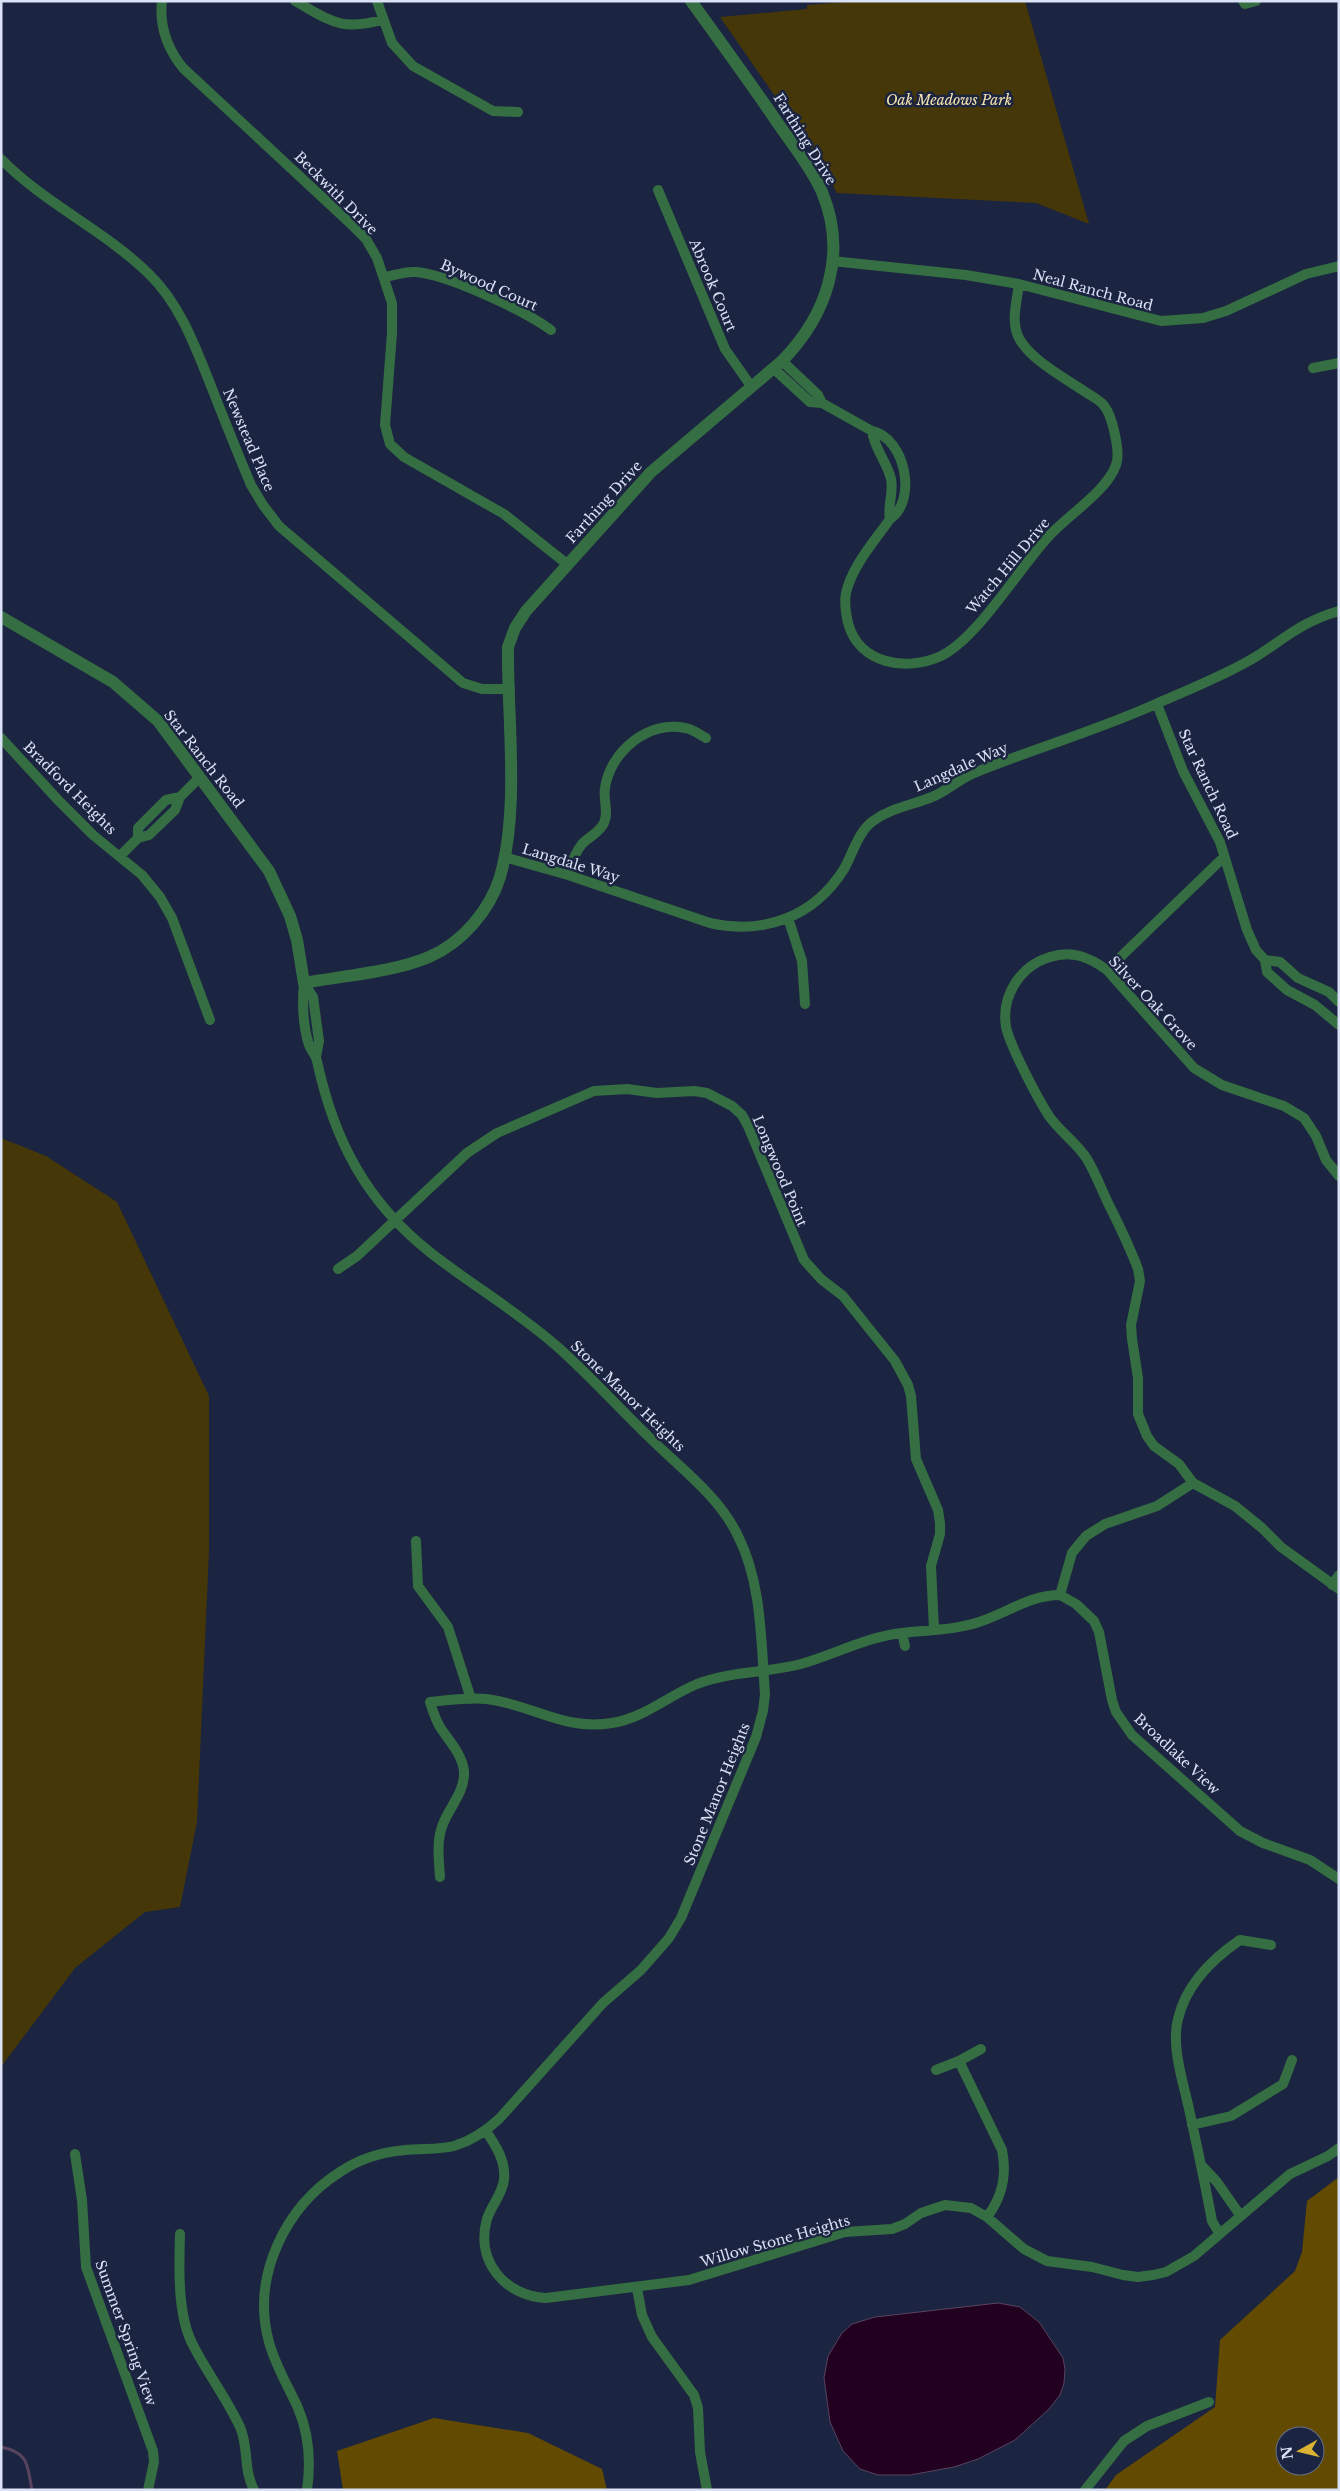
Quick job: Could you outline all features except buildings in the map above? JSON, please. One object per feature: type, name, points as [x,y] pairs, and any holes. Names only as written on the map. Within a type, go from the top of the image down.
[{"type":"street","name":"Beckwith Drive","points":[[162,1],[162,28],[174,57],[366,239],[385,277],[392,303],[392,333],[385,425],[390,444],[404,457],[504,514],[567,564]]},
{"type":"street","points":[[295,1],[344,25],[359,26],[382,20]]},
{"type":"street","points":[[377,1],[382,20],[392,43],[413,66],[493,111],[518,112]]},
{"type":"street","name":"Farthing Drive","points":[[304,983],[413,964],[432,956],[452,943],[480,916],[499,878],[504,857],[509,805],[510,689],[508,647],[515,628],[526,611],[651,472],[778,365],[802,341],[816,318],[827,291],[832,261],[833,236],[829,213],[821,190],[759,94],[691,1]]},
{"type":"street","points":[[1243,1],[1245,4],[1256,1]]},
{"type":"street","name":"Newstead Place","points":[[1,159],[19,176],[131,257],[150,275],[169,298],[188,329],[251,484],[262,506],[279,526],[462,683],[482,689],[510,689]]},
{"type":"street","name":"Abrook Court","points":[[658,190],[725,349],[751,386]]},
{"type":"street","name":"Neal Ranch Road","points":[[832,261],[966,275],[1019,284],[1161,321],[1203,318],[1226,311],[1288,281],[1339,266]]},
{"type":"street","name":"Bywood Court","points":[[385,277],[413,272],[434,274],[532,316],[550,330]]},
{"type":"street","name":"Watch Hill Drive","points":[[778,365],[810,402],[822,403],[872,431],[880,432],[892,445],[903,472],[904,500],[896,515],[890,519],[852,575],[845,595],[846,614],[851,635],[864,650],[882,661],[902,665],[923,663],[941,656],[961,643],[1049,536],[1105,483],[1117,464],[1118,444],[1113,424],[1105,405],[1026,350],[1017,335],[1014,316],[1019,284]]},
{"type":"street","points":[[1313,368],[1339,363]]},
{"type":"street","points":[[872,431],[873,440],[890,477],[892,493],[888,510],[890,519]]},
{"type":"street","name":"Langdale Way","points":[[504,857],[568,875],[710,923],[734,928],[754,928],[788,918],[818,899],[833,884],[859,837],[870,823],[884,813],[933,797],[972,774],[1156,704],[1256,656],[1288,633],[1321,616],[1339,611]]},
{"type":"street","name":"Star Ranch Road","points":[[1,617],[92,668],[131,696],[158,721],[255,850],[282,896],[297,940],[304,983]]},
{"type":"street","name":"Star Ranch Road","points":[[1156,704],[1183,771],[1220,842],[1247,930],[1256,950],[1265,960],[1267,972],[1286,990],[1316,1005],[1339,1025]]},
{"type":"street","points":[[568,875],[574,856],[583,843],[593,837],[605,821],[605,789],[612,765],[630,744],[646,733],[677,726],[688,728],[706,738]]},
{"type":"street","name":"Bradford Heights","points":[[1,738],[59,801],[142,875],[167,906],[210,1020]]},
{"type":"street","name":"Bradford Heights","points":[[120,856],[138,838],[138,828],[166,800],[180,797],[200,777]]},
{"type":"street","points":[[1106,970],[1224,857]]},
{"type":"street","points":[[788,918],[802,961],[805,1004]]},
{"type":"street","name":"Silver Oak Grove","points":[[1339,1176],[1326,1160],[1316,1136],[1304,1118],[1284,1106],[1222,1085],[1194,1068],[1106,970],[1095,961],[1082,955],[1058,954],[1026,969],[1012,990],[1006,1017],[1009,1038],[1049,1116],[1086,1158],[1134,1257],[1140,1281],[1131,1326],[1138,1378],[1138,1414],[1147,1436],[1154,1446],[1179,1464],[1193,1483],[1235,1506],[1262,1528],[1281,1547],[1336,1587],[1339,1575]]},
{"type":"street","points":[[1265,960],[1280,962],[1298,978],[1329,992],[1339,1002]]},
{"type":"street","name":"Stone Manor Heights","points":[[304,983],[302,1000],[309,1046],[316,1057],[324,1096],[341,1142],[364,1182],[396,1220],[430,1252],[560,1349],[699,1484],[720,1508],[738,1536],[749,1564],[756,1598],[763,1669],[763,1712],[756,1737],[681,1918],[669,1938],[642,1970],[603,2003],[500,2120],[486,2131],[454,2146],[389,2152],[356,2163],[342,2170],[313,2193],[296,2211],[286,2227],[277,2246],[268,2278],[264,2305],[265,2327],[275,2361],[304,2424],[309,2456],[307,2490]]},
{"type":"street","name":"Longwood Point","points":[[338,1268],[356,1256],[467,1153],[497,1133],[594,1091],[628,1089],[657,1093],[694,1091],[707,1093],[732,1106],[742,1114],[748,1126],[804,1260],[811,1270],[843,1296],[895,1361],[908,1384],[911,1396],[916,1459],[938,1510],[940,1523],[940,1534],[931,1566],[934,1630]]},
{"type":"street","points":[[440,1877],[438,1852],[442,1824],[460,1794],[463,1782],[461,1758],[442,1730],[430,1702],[471,1699],[501,1702],[557,1721],[595,1725],[629,1719],[658,1706],[684,1690],[713,1679],[763,1669],[799,1665],[870,1638],[968,1625],[1020,1603],[1047,1595],[1060,1595],[1072,1553],[1086,1536],[1105,1524],[1157,1506],[1193,1483]]},
{"type":"street","points":[[416,1541],[418,1586],[448,1628],[471,1699]]},
{"type":"street","name":"Broadlake View","points":[[1060,1595],[1076,1604],[1094,1621],[1116,1712],[1132,1735],[1240,1831],[1263,1844],[1310,1860],[1339,1879]]},
{"type":"street","points":[[902,1633],[905,1646]]},
{"type":"street","points":[[1219,2233],[1212,2221],[1178,2058],[1176,2039],[1180,2010],[1200,1975],[1215,1958],[1240,1940],[1270,1945]]},
{"type":"street","points":[[936,2070],[959,2062],[981,2049]]},
{"type":"street","points":[[1192,2125],[1231,2116],[1283,2084],[1292,2060]]},
{"type":"street","points":[[959,2062],[1002,2150],[1005,2165],[1001,2192],[987,2217]]},
{"type":"street","name":"Willow Stone Heights","points":[[486,2131],[496,2146],[504,2168],[504,2181],[488,2217],[484,2243],[493,2270],[501,2281],[523,2295],[546,2298],[637,2288],[701,2277],[845,2232],[892,2229],[905,2224],[921,2214],[945,2205],[971,2208],[987,2217],[1035,2256],[1060,2264],[1080,2265],[1138,2277],[1166,2272],[1183,2264],[1290,2174],[1328,2156],[1339,2148]]},
{"type":"street","name":"Summer Spring View","points":[[74,2154],[80,2181],[86,2267],[153,2451],[154,2462],[148,2490]]},
{"type":"street","points":[[1200,2164],[1217,2182],[1240,2215]]},
{"type":"street","points":[[180,2234],[178,2273],[190,2338],[239,2426],[246,2447],[247,2473],[254,2490]]},
{"type":"street","points":[[637,2288],[642,2315],[652,2337],[694,2395],[698,2408],[700,2452],[707,2490]]},
{"type":"street","points":[[1085,2490],[1124,2440],[1147,2426],[1209,2402]]},
{"type":"green space","name":"Oak Meadows Park","points":[[859,1],[1025,1],[1089,224],[1036,203],[837,193],[815,154],[720,17],[807,9],[807,5]]},
{"type":"green space","points":[[1,1138],[46,1156],[117,1202],[209,1396],[209,1551],[197,1822],[180,1907],[145,1912],[75,1968],[1,2067]]},
{"type":"shaded area","points":[[1339,2177],[1339,2490],[1105,2490],[1116,2475],[1215,2407],[1220,2340],[1295,2271],[1302,2252],[1307,2201]]},
{"type":"shaded area","points":[[998,2303],[1020,2307],[1039,2322],[1063,2358],[1065,2369],[1064,2383],[1060,2395],[1049,2409],[1015,2440],[978,2459],[954,2467],[910,2475],[878,2475],[860,2469],[843,2451],[830,2422],[824,2378],[828,2356],[842,2333],[852,2324],[875,2317]]},
{"type":"shaded area","points":[[434,2418],[528,2433],[602,2469],[607,2490],[343,2490],[337,2451]]},
{"type":"waterway","points":[[1,2447],[17,2453],[26,2462],[32,2490]]}]
